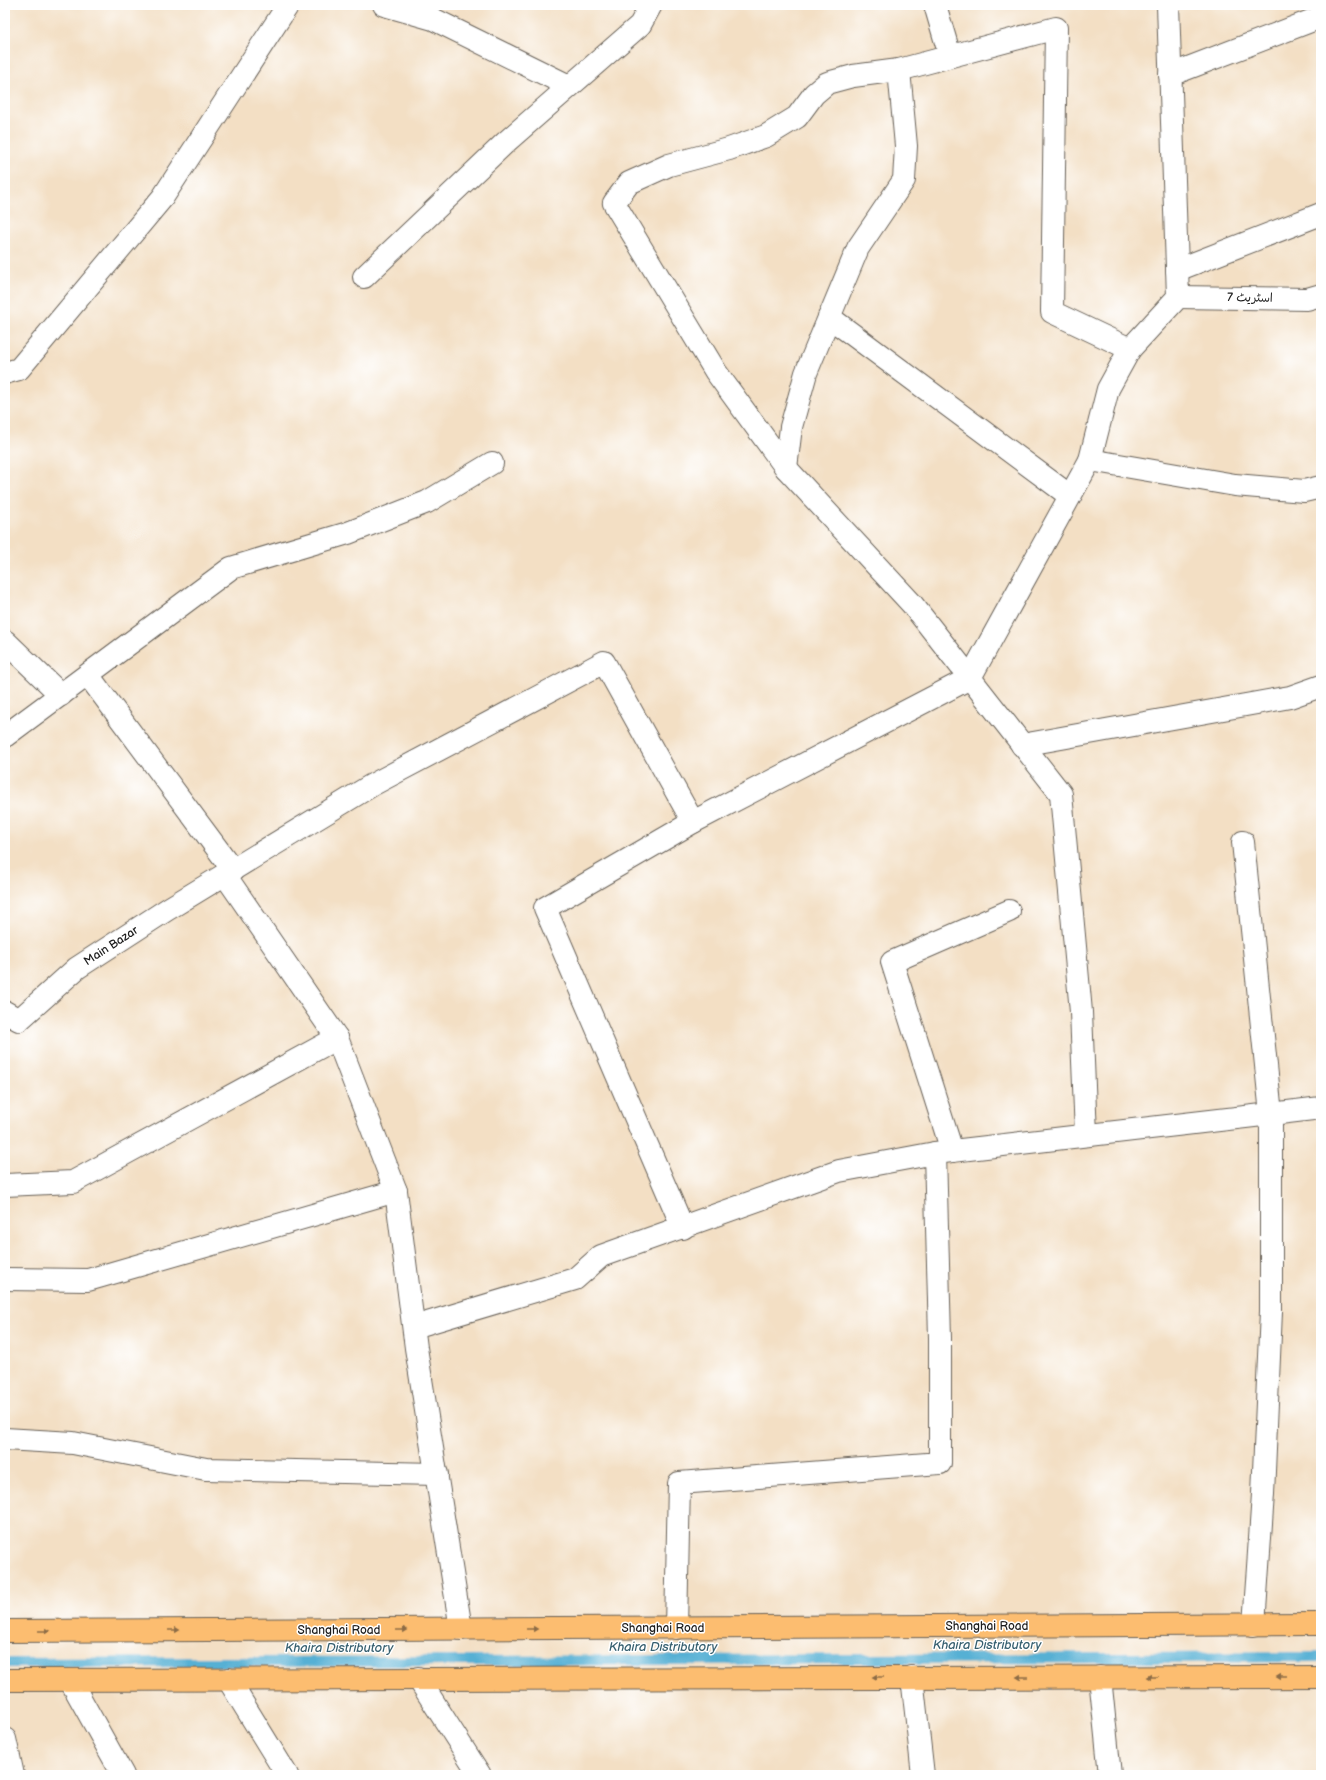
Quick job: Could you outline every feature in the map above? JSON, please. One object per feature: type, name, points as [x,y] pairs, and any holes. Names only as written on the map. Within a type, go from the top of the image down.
[{"type":"main road","name":"Shanghai Road","points":[[5,1631],[1321,1624]]},
{"type":"main road","points":[[5,1680],[1321,1677]]},
{"type":"street","points":[[5,373],[19,369],[163,197],[288,5]]},
{"type":"street","points":[[384,5],[435,12],[570,86]]},
{"type":"street","points":[[364,277],[506,142],[640,25],[651,5]]},
{"type":"street","points":[[935,5],[950,56]]},
{"type":"street","points":[[683,1228],[545,908],[693,822],[970,678],[1090,460],[1108,389],[1130,349],[1178,297],[1168,5]]},
{"type":"street","points":[[1170,75],[1321,17]]},
{"type":"street","points":[[1086,1135],[1081,1012],[1061,794],[912,604],[786,468],[716,372],[614,203],[629,183],[669,165],[729,149],[766,136],[797,117],[814,94],[827,83],[853,76],[899,70],[1056,28],[1052,312],[1130,349]]},
{"type":"street","points":[[786,468],[791,427],[806,373],[858,248],[904,180],[906,146],[899,70]]},
{"type":"street","points":[[1177,270],[1321,214]]},
{"type":"street","name":"اسٹریٹ 7","points":[[1178,297],[1307,299],[1321,295]]},
{"type":"street","points":[[829,317],[1070,496]]},
{"type":"street","points":[[1090,460],[1235,485],[1304,491],[1321,487]]},
{"type":"street","points":[[5,736],[231,568],[348,533],[427,502],[492,463]]},
{"type":"street","points":[[5,641],[61,695]]},
{"type":"street","points":[[229,872],[372,785],[604,662],[693,822]]},
{"type":"street","points":[[88,675],[229,872],[337,1038],[396,1191],[414,1327],[461,1629]]},
{"type":"street","points":[[1022,745],[1290,697],[1321,686]]},
{"type":"street","points":[[1243,842],[1271,1114],[1271,1311],[1263,1494],[1254,1625]]},
{"type":"street","name":"Main Bazar","points":[[5,1012],[19,1020],[77,968],[168,909],[229,872]]},
{"type":"street","points":[[676,1628],[679,1483],[940,1463],[940,1338],[944,1152],[892,962],[1009,911]]},
{"type":"street","points":[[5,1186],[73,1182],[337,1038]]},
{"type":"street","points":[[414,1327],[575,1279],[601,1256],[683,1228],[839,1171],[944,1152],[1321,1108]]},
{"type":"street","points":[[5,1279],[88,1280],[396,1191]]},
{"type":"street","points":[[5,1439],[73,1443],[206,1469],[437,1474]]},
{"type":"street","points":[[912,1677],[923,1775]]},
{"type":"street","points":[[1100,1677],[1110,1775]]},
{"type":"street","points":[[418,1678],[480,1775]]},
{"type":"street","points":[[228,1679],[287,1775]]},
{"type":"street","points":[[70,1680],[122,1775]]},
{"type":"street","points":[[5,1739],[13,1775]]},
{"type":"waterway","name":"Khaira Distributory","points":[[5,1663],[1321,1657]]}]
